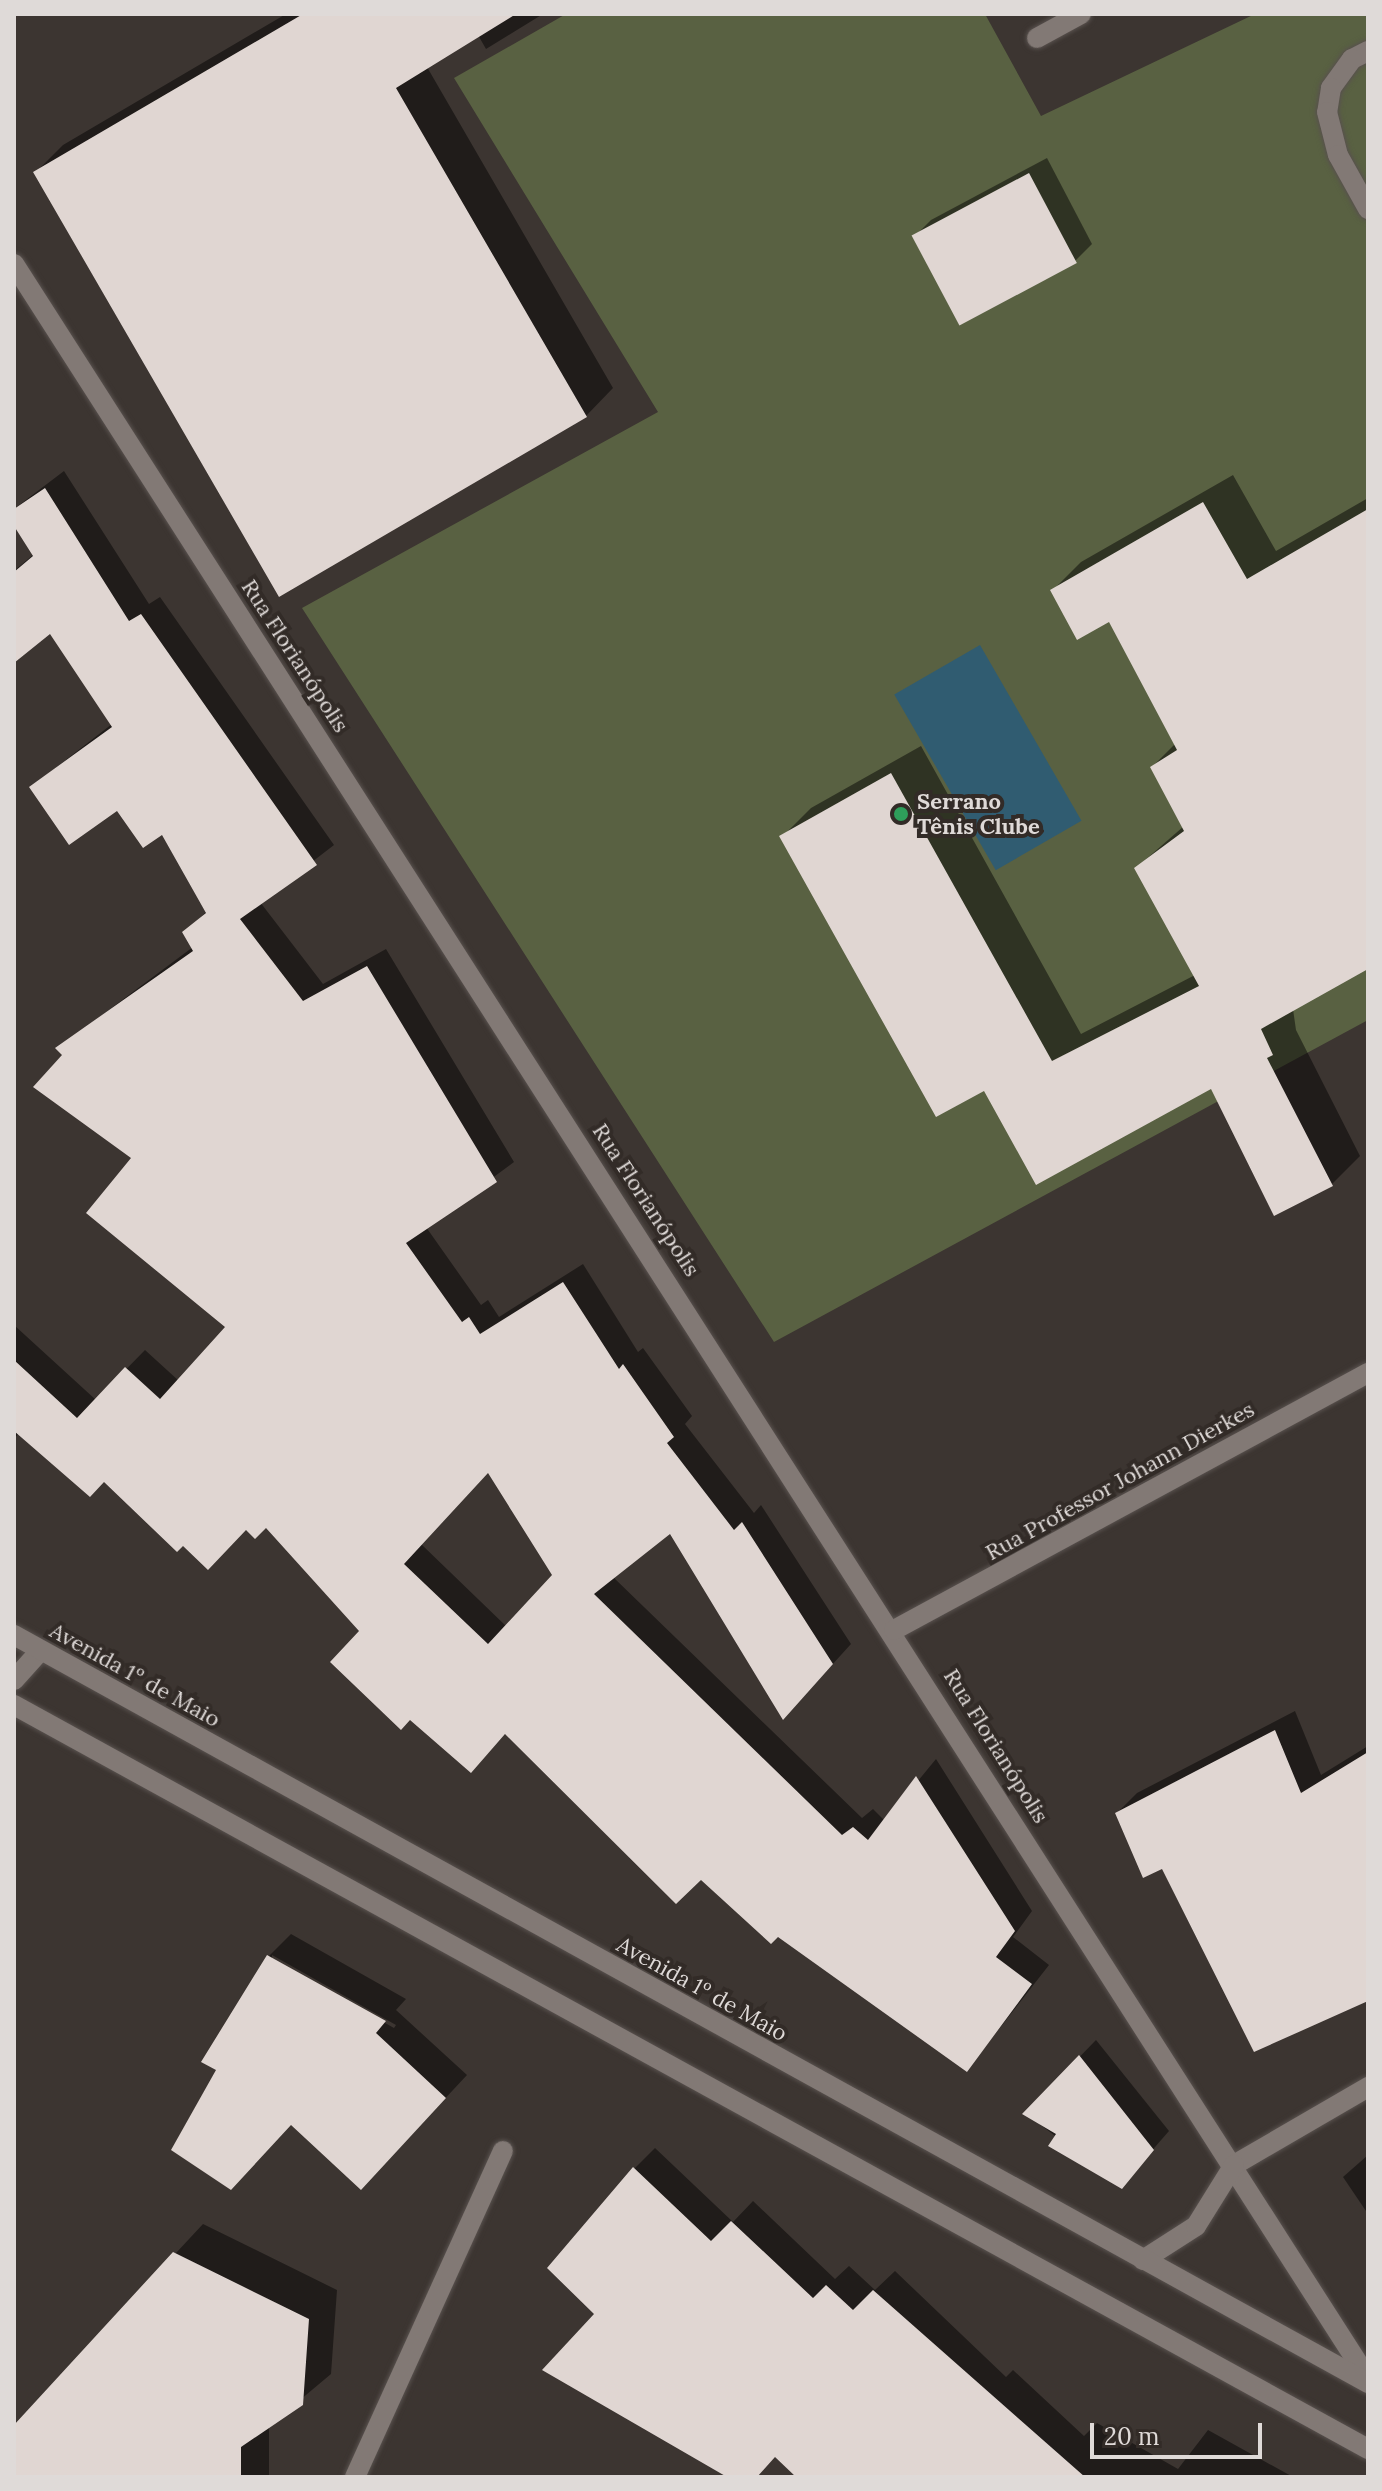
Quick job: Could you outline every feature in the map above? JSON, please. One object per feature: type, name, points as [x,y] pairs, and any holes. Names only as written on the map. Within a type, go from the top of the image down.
[{"type":"street","points":[[1037,38],[1081,14]]},
{"type":"street","points":[[1368,51],[1352,59],[1331,88],[1327,112],[1338,155],[1368,209]]},
{"type":"street","name":"Rua Florianópolis","points":[[14,264],[894,1630],[1368,2381]]},
{"type":"street","name":"Rua Professor Johann Dierkes","points":[[894,1630],[1368,1373]]},
{"type":"street","name":"Avenida 1º de Maio","points":[[14,1635],[1143,2260],[1368,2381]]},
{"type":"street","points":[[14,1680],[41,1650]]},
{"type":"street","points":[[14,1705],[1368,2449]]},
{"type":"street","points":[[1143,2260],[1196,2226],[1234,2165],[1368,2087]]},
{"type":"street","points":[[355,2477],[503,2151]]},
{"type":"green space","name":"Serrano Tênis Clube","points":[[566,14],[985,14],[1041,116],[1255,14],[1368,14],[1368,1020],[774,1342],[302,608],[658,412],[454,78]]},
{"type":"water","points":[[980,645],[1082,821],[996,870],[894,694]]},
{"type":"building","points":[[303,14],[516,14],[396,88],[587,417],[279,597],[33,172]]},
{"type":"building","points":[[1029,173],[1077,263],[959,326],[912,235]]},
{"type":"building","points":[[45,488],[129,621],[141,614],[317,865],[240,919],[303,1001],[367,966],[497,1182],[406,1243],[462,1322],[469,1317],[480,1334],[563,1282],[619,1369],[623,1364],[674,1437],[667,1443],[734,1530],[742,1522],[833,1664],[783,1720],[670,1534],[594,1594],[842,1835],[853,1827],[868,1840],[916,1776],[1015,1931],[996,1957],[1032,1984],[967,2072],[778,1937],[771,1944],[701,1880],[676,1904],[505,1734],[471,1773],[410,1720],[401,1730],[330,1662],[359,1631],[266,1528],[255,1539],[246,1530],[208,1570],[183,1546],[177,1552],[104,1482],[90,1497],[14,1431],[14,1360],[77,1418],[125,1367],[160,1399],[225,1327],[86,1213],[131,1158],[33,1087],[62,1055],[55,1048],[193,951],[182,932],[206,913],[162,835],[143,848],[117,811],[69,845],[29,787],[112,727],[50,634],[14,663],[14,572],[33,556],[14,526],[14,509]],"holes":[[[488,1473],[552,1575],[488,1644],[404,1564]]]},
{"type":"building","points":[[1203,502],[1247,579],[1368,509],[1368,969],[1261,1029],[1273,1055],[1267,1058],[1333,1186],[1274,1216],[1211,1089],[1036,1185],[984,1091],[936,1117],[779,836],[891,773],[1052,1061],[1199,986],[1134,868],[1184,831],[1150,767],[1177,750],[1109,622],[1077,640],[1050,590]]},
{"type":"building","points":[[1275,1730],[1301,1793],[1368,1752],[1368,2001],[1254,2052],[1162,1869],[1143,1878],[1115,1813]]},
{"type":"building","points":[[267,1955],[386,2021],[376,2033],[446,2098],[361,2190],[291,2125],[231,2190],[171,2150],[216,2070],[201,2062]]},
{"type":"building","points":[[1079,2055],[1154,2150],[1122,2189],[1048,2146],[1056,2134],[1022,2114]]},
{"type":"building","points":[[633,2167],[711,2241],[731,2221],[813,2298],[826,2285],[853,2310],[873,2290],[1085,2477],[796,2477],[775,2457],[757,2477],[727,2477],[542,2370],[594,2314],[547,2268]]},
{"type":"building","points":[[173,2252],[309,2319],[303,2405],[241,2447],[241,2477],[14,2477],[14,2425]]},
{"type":"place","name":"Serrano Tênis Clube","points":[[901,814]]}]
